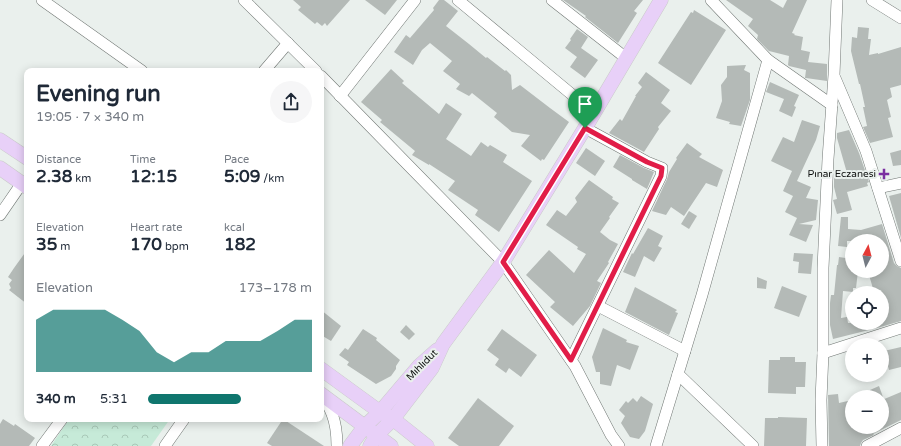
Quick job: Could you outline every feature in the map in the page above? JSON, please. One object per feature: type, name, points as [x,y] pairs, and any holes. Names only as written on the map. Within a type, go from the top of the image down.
[{"type":"main road","points":[[443,344],[503,262],[661,0]]},
{"type":"main road","points":[[0,140],[24,156]]},
{"type":"main road","points":[[0,168],[24,185]]},
{"type":"main road","name":"Mıhlıdut","points":[[350,446],[365,426],[380,412],[419,366],[443,344]]},
{"type":"main road","name":"Mıhlıdut","points":[[373,441],[393,419],[432,368],[443,344]]},
{"type":"main road","points":[[324,370],[380,412],[393,419],[427,446]]},
{"type":"main road","points":[[324,396],[365,426],[373,441],[391,446]]},
{"type":"street","points":[[42,0],[138,68]]},
{"type":"street","points":[[340,96],[416,0]]},
{"type":"street","points":[[458,0],[594,112]]},
{"type":"street","points":[[552,0],[626,58]]},
{"type":"street","points":[[711,0],[768,60],[832,105]]},
{"type":"street","points":[[822,446],[821,400],[823,353],[823,268],[837,0]]},
{"type":"street","points":[[872,0],[901,18]]},
{"type":"street","points":[[250,2],[313,68]]},
{"type":"street","points":[[267,68],[288,43]]},
{"type":"street","points":[[656,446],[702,295],[768,60]]},
{"type":"street","points":[[834,75],[866,151],[901,261]]},
{"type":"street","points":[[324,79],[503,262],[575,366],[611,435],[619,446]]},
{"type":"street","points":[[571,360],[661,176],[662,168],[585,128]]},
{"type":"street","points":[[878,188],[901,183]]},
{"type":"street","points":[[0,215],[24,185]]},
{"type":"street","points":[[598,306],[685,351]]},
{"type":"street","points":[[823,353],[901,328]]},
{"type":"street","points":[[678,374],[753,446]]},
{"type":"street","points":[[324,399],[332,413],[337,446]]},
{"type":"street","points":[[42,446],[60,422]]},
{"type":"street","points":[[165,446],[182,422]]},
{"type":"street","points":[[867,446],[901,428]]},
{"type":"green space","points":[[67,422],[168,422],[151,446],[51,446]]},
{"type":"building","points":[[293,0],[350,0],[327,26],[325,23],[322,26],[317,22],[315,24],[298,10],[301,7]]},
{"type":"building","points":[[365,0],[397,0],[385,15]]},
{"type":"building","points":[[439,0],[444,0],[458,11],[446,26],[486,58],[487,57],[505,71],[506,70],[511,75],[512,90],[520,85],[569,122],[544,160],[542,159],[541,161],[521,146],[530,135],[512,132],[494,117],[497,113],[472,93],[469,96],[456,89],[460,84],[443,71],[452,61],[430,43],[422,50],[413,65],[394,52],[406,35],[410,38],[434,10],[433,8]]},
{"type":"building","points":[[563,0],[643,0],[634,11],[637,13],[618,43],[585,17],[586,16]]},
{"type":"building","points":[[726,0],[770,0],[783,8],[787,0],[807,0],[792,33],[803,37],[801,50],[810,52],[808,62],[827,64],[827,81],[805,78],[806,70],[788,65],[789,56],[769,51],[757,39],[758,35],[748,26],[753,19]]},
{"type":"building","points":[[694,10],[726,30],[691,85],[658,63],[691,12],[693,13]]},
{"type":"building","points":[[858,27],[869,28],[868,39],[871,39],[869,55],[878,54],[901,47],[901,85],[890,88],[892,97],[887,100],[891,117],[888,118],[893,137],[870,143],[863,127],[867,126],[863,107],[865,107],[851,51],[852,37],[857,38]]},
{"type":"building","points":[[577,29],[588,37],[581,48],[598,60],[585,78],[570,67],[577,57],[565,48]]},
{"type":"building","points":[[746,65],[744,70],[750,73],[750,100],[741,126],[729,124],[730,122],[716,118],[722,101],[721,85],[727,77],[727,66]]},
{"type":"building","points":[[391,69],[404,81],[402,83],[439,114],[446,103],[462,114],[446,139],[471,156],[481,142],[488,147],[490,145],[507,155],[503,162],[532,181],[499,232],[475,215],[478,210],[448,190],[455,181],[412,155],[415,151],[380,122],[382,120],[361,102]]},
{"type":"building","points":[[646,72],[670,90],[661,103],[671,111],[658,127],[659,129],[644,152],[609,133],[620,119],[622,121],[635,96],[642,87],[638,83]]},
{"type":"building","points":[[770,82],[799,95],[794,106],[796,107],[792,117],[779,111],[784,99],[766,92]]},
{"type":"building","points":[[802,120],[820,126],[816,140],[797,181],[811,187],[806,198],[818,200],[816,220],[799,224],[813,225],[806,242],[789,235],[797,218],[785,212],[793,196],[783,191],[792,171],[771,161],[783,137],[794,142]]},
{"type":"building","points":[[849,130],[869,182],[867,183],[868,186],[847,192],[852,210],[837,214],[833,200],[837,199],[834,187],[834,176],[847,173],[837,138],[837,133]]},
{"type":"building","points":[[687,143],[702,154],[699,157],[723,170],[717,187],[706,183],[684,216],[671,207],[666,215],[652,211],[669,172],[677,159],[676,158]]},
{"type":"building","points":[[586,148],[605,161],[595,176],[576,163]]},
{"type":"building","points":[[901,150],[901,165],[893,166],[890,153]]},
{"type":"building","points":[[620,155],[654,172],[647,189],[613,167]]},
{"type":"building","points":[[589,180],[619,203],[600,232],[618,244],[608,262],[609,263],[597,281],[601,283],[590,306],[573,326],[550,307],[555,302],[526,275],[549,250],[574,273],[586,254],[577,249],[578,247],[546,225],[557,210],[566,216],[577,202],[575,198]]},
{"type":"building","points":[[901,193],[901,238],[889,196]]},
{"type":"building","points":[[689,211],[697,216],[689,229],[681,224]]},
{"type":"building","points":[[841,217],[848,217],[848,229],[861,230],[882,224],[885,234],[845,234],[845,247],[838,246]]},
{"type":"building","points":[[648,228],[663,236],[658,246],[662,248],[654,262],[644,256],[635,277],[623,272],[632,253],[633,254]]},
{"type":"building","points":[[889,247],[894,263],[901,268],[901,321],[889,324],[889,286],[872,286],[870,278],[889,278]]},
{"type":"building","points":[[794,253],[813,254],[811,274],[798,273],[799,262],[793,261]]},
{"type":"building","points":[[24,254],[24,302],[9,290],[11,288],[9,284],[12,280],[8,277]]},
{"type":"building","points":[[839,257],[845,258],[845,278],[857,278],[856,286],[845,286],[845,291],[843,291],[841,318],[845,317],[845,330],[869,330],[833,339],[830,325],[830,303],[831,295],[834,295]]},
{"type":"building","points":[[757,277],[767,281],[766,289],[757,288]]},
{"type":"building","points":[[782,286],[807,296],[799,317],[774,308]]},
{"type":"building","points":[[635,287],[677,310],[675,312],[678,313],[669,335],[625,312]]},
{"type":"building","points":[[324,312],[341,326],[331,341],[324,337]]},
{"type":"building","points":[[406,325],[415,334],[409,340],[400,332]]},
{"type":"building","points":[[603,328],[627,340],[626,342],[639,346],[630,370],[617,365],[611,386],[600,384],[600,372],[596,372],[592,357]]},
{"type":"building","points":[[363,329],[377,338],[376,340],[400,360],[391,376],[376,384],[347,365],[349,362],[339,355],[345,348],[348,350]]},
{"type":"building","points":[[502,329],[537,355],[521,377],[509,368],[506,373],[495,365],[499,359],[487,350]]},
{"type":"building","points":[[901,347],[901,367],[889,370],[889,350]]},
{"type":"building","points":[[780,357],[795,357],[795,362],[806,362],[805,387],[796,387],[796,394],[768,393],[769,360],[780,360]]},
{"type":"building","points":[[879,386],[880,390],[870,390]]},
{"type":"building","points":[[901,392],[901,420],[889,426],[889,397]]},
{"type":"building","points":[[838,394],[839,403],[845,402],[845,434],[874,435],[863,440],[860,446],[829,446],[828,395]]},
{"type":"building","points":[[641,396],[653,404],[645,431],[639,439],[630,437],[621,423],[625,416],[619,410],[626,401],[628,403],[633,398],[637,402]]},
{"type":"building","points":[[478,398],[514,426],[499,446],[459,446],[448,438]]},
{"type":"building","points":[[765,418],[807,418],[806,446],[764,446]]},
{"type":"building","points":[[3,419],[14,426],[15,424],[35,438],[29,446],[0,446],[0,424]]},
{"type":"building","points":[[281,422],[288,422],[324,446],[272,446],[267,443]]},
{"type":"place","name":"Pınar Eczanesi","points":[[884,174]]},
{"type":"route","points":[[585,128],[647,162],[662,168],[661,176],[571,360],[503,262],[585,128]]}]
